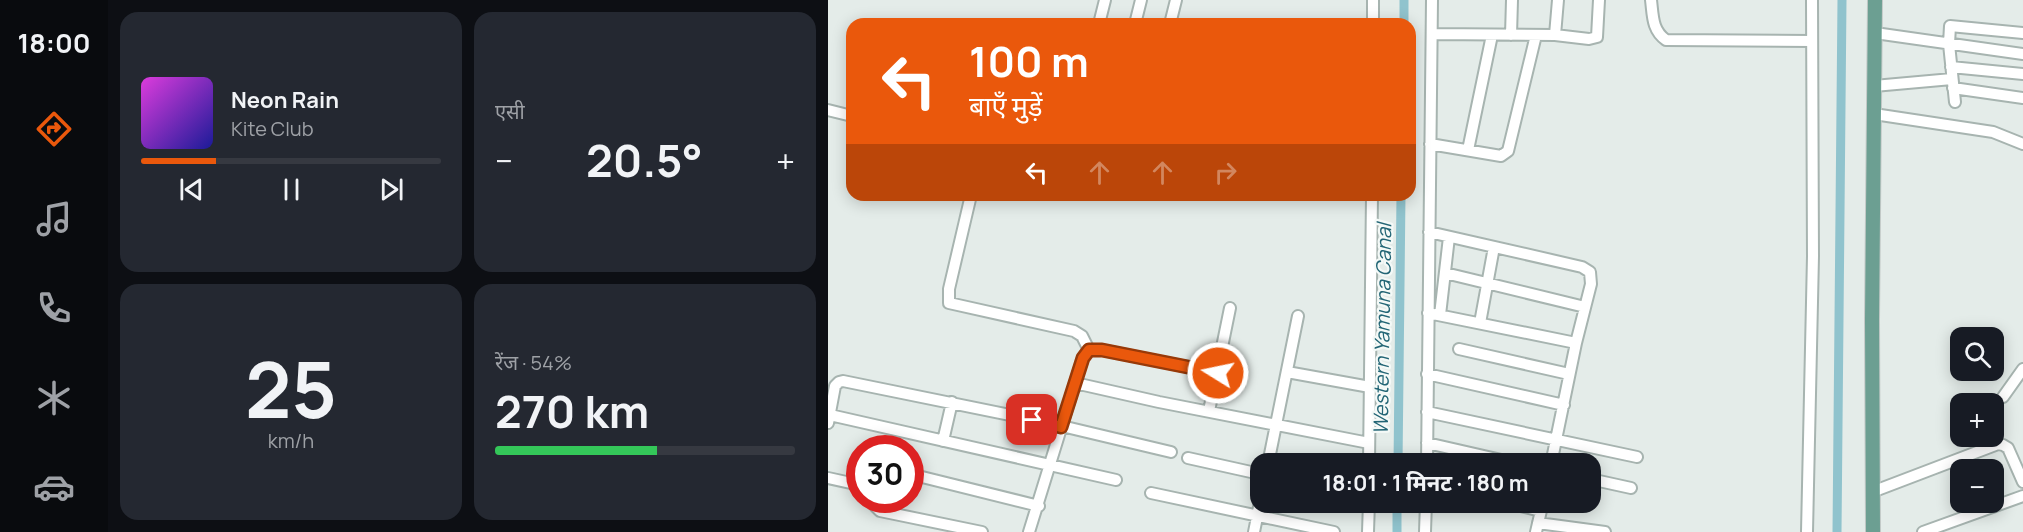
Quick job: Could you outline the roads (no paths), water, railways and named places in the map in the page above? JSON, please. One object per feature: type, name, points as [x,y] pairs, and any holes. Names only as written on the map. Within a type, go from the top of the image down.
[{"type":"main road","points":[[1873,532],[1875,0]]},
{"type":"street","points":[[1100,18],[1105,0]]},
{"type":"street","points":[[1136,18],[1141,0]]},
{"type":"street","points":[[1172,18],[1176,0]]},
{"type":"street","points":[[1373,0],[1373,18]]},
{"type":"street","points":[[1427,453],[1432,0]]},
{"type":"street","points":[[1511,35],[1512,0]]},
{"type":"street","points":[[1555,36],[1558,0]]},
{"type":"street","points":[[1432,34],[1536,35],[1589,39],[1597,37],[1599,0]]},
{"type":"street","points":[[1651,0],[1654,28],[1659,36],[1666,40],[1812,41]]},
{"type":"street","points":[[1808,532],[1813,256],[1812,0]]},
{"type":"street","points":[[1955,102],[1949,44],[1950,26],[2023,33]]},
{"type":"street","points":[[1875,33],[2023,54]]},
{"type":"street","points":[[1468,150],[1492,35]]},
{"type":"street","points":[[1430,144],[1502,156],[1508,151],[1536,35]]},
{"type":"street","points":[[1874,86],[2023,74]]},
{"type":"street","points":[[1952,78],[2023,98]]},
{"type":"street","points":[[828,110],[846,114]]},
{"type":"street","points":[[1874,114],[1993,132],[2023,144]]},
{"type":"street","points":[[970,201],[949,289],[949,303],[1074,331],[1082,336],[1089,350]]},
{"type":"street","points":[[1370,453],[1372,201]]},
{"type":"street","points":[[1429,232],[1587,269],[1590,272],[1592,277],[1553,453]]},
{"type":"street","points":[[1440,315],[1449,237]]},
{"type":"street","points":[[1480,322],[1494,247]]},
{"type":"street","points":[[1445,273],[1585,307]]},
{"type":"street","points":[[1209,411],[1230,308]]},
{"type":"street","points":[[1428,313],[1576,343]]},
{"type":"street","points":[[1270,453],[1298,316]]},
{"type":"street","points":[[1459,349],[1569,374]]},
{"type":"street","points":[[1089,350],[1102,350],[1218,373]]},
{"type":"street","points":[[1029,532],[1039,506],[1049,465],[1083,358],[1089,350]]},
{"type":"street","points":[[2004,397],[2023,369]]},
{"type":"street","points":[[1287,372],[1370,387]]},
{"type":"street","points":[[1427,374],[1564,405]]},
{"type":"street","points":[[1116,480],[943,441],[829,419],[835,386],[843,381],[952,402],[1171,452]]},
{"type":"street","points":[[1075,383],[1370,443]]},
{"type":"street","points":[[943,441],[952,402]]},
{"type":"street","points":[[1427,412],[1637,457]]},
{"type":"street","points":[[1427,443],[1471,453]]},
{"type":"street","points":[[1872,492],[1998,444],[2008,448],[2023,482]]},
{"type":"street","points":[[1188,458],[1250,472]]},
{"type":"street","points":[[924,477],[1039,506]]},
{"type":"street","points":[[828,478],[846,482]]},
{"type":"street","points":[[1601,481],[1630,488]]},
{"type":"street","points":[[1151,493],[1334,532]]},
{"type":"street","points":[[1923,532],[2023,496]]},
{"type":"street","points":[[885,513],[982,532]]},
{"type":"street","points":[[1254,532],[1258,513]]},
{"type":"street","points":[[1368,532],[1369,513]]},
{"type":"street","points":[[1425,532],[1426,513]]},
{"type":"street","points":[[1541,513],[1537,528],[1605,532]]},
{"type":"waterway","name":"Western Yamuna Canal","points":[[1404,0],[1404,18]]},
{"type":"waterway","points":[[1837,532],[1842,0]]},
{"type":"waterway","name":"Western Yamuna Canal","points":[[1398,453],[1401,201]]},
{"type":"waterway","name":"Western Yamuna Canal","points":[[1397,513],[1397,532]]}]
